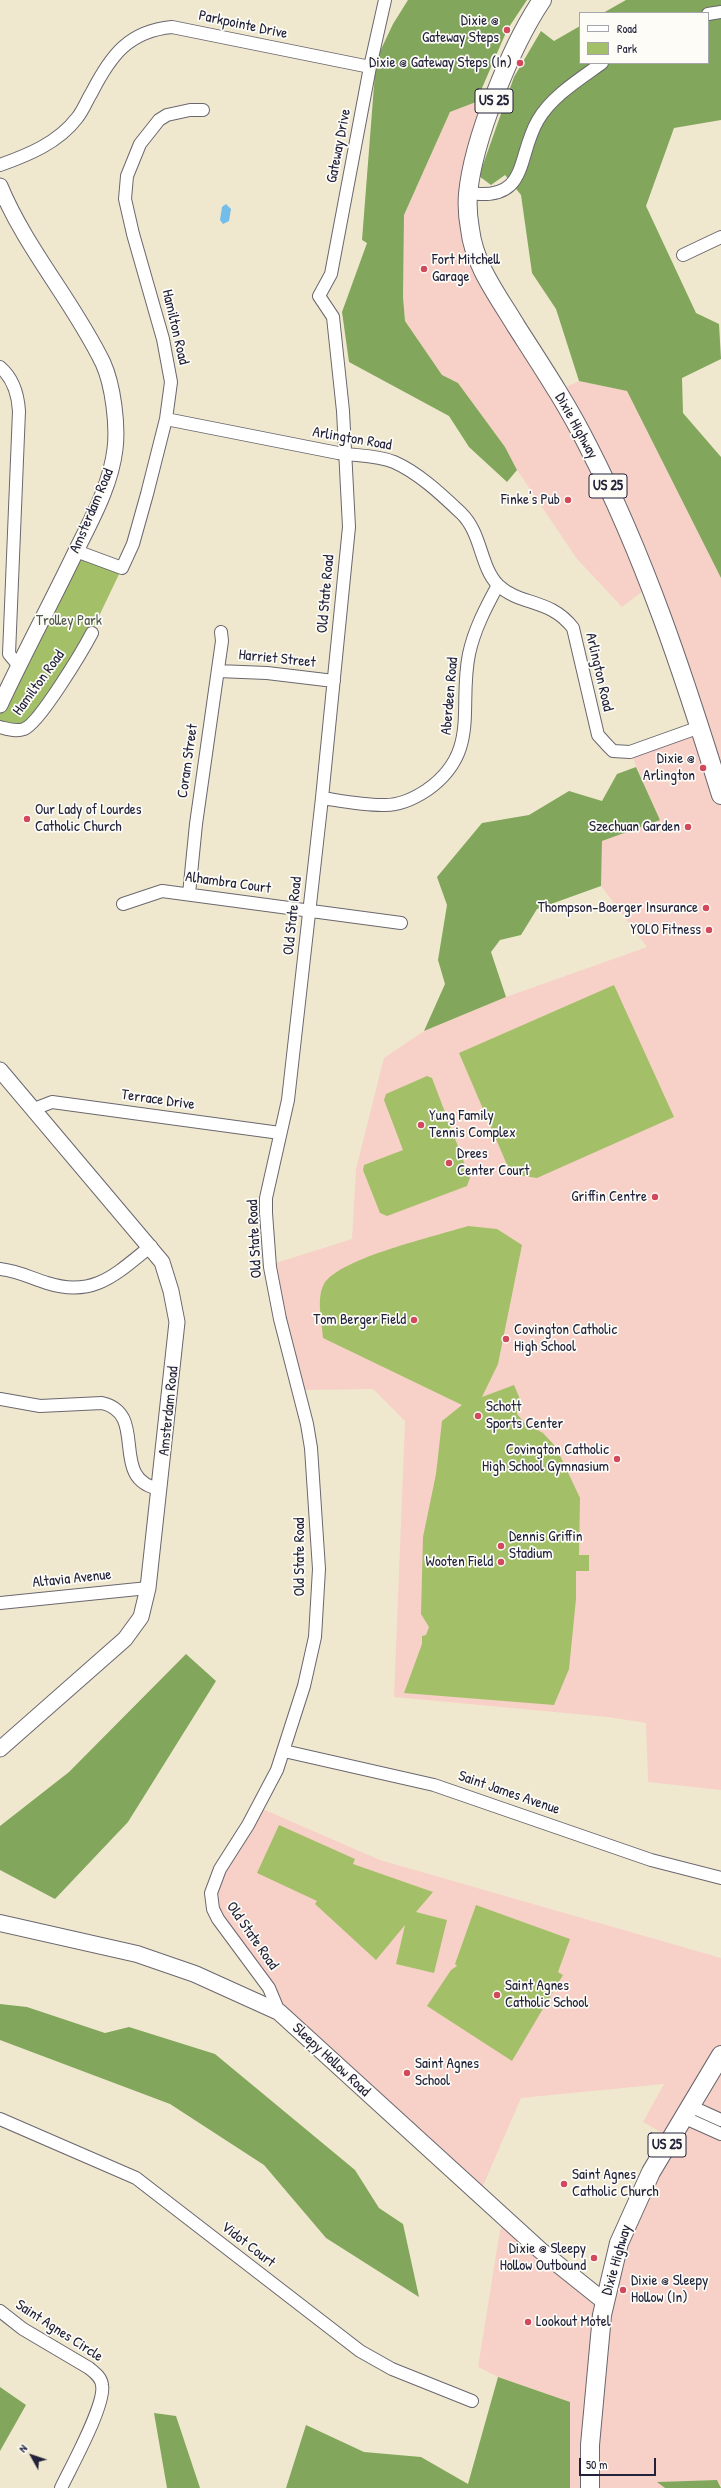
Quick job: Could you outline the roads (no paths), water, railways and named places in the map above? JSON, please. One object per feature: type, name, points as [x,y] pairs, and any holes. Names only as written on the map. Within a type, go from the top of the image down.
[{"type":"main road","name":"Dixie Highway","points":[[542,0],[509,64],[474,161],[468,193],[470,230],[480,264],[588,444],[633,538],[667,629],[720,785]]},
{"type":"main road","name":"Sleepy Hollow Road","points":[[0,1923],[137,1954],[195,1974],[279,2012],[540,2250],[605,2302]]},
{"type":"main road","name":"Dixie Highway","points":[[590,2488],[590,2445],[605,2302],[625,2224],[651,2172],[721,2055]]},
{"type":"street","name":"Gateway Drive","points":[[319,296],[332,274],[370,67],[385,0]]},
{"type":"street","points":[[709,14],[721,12]]},
{"type":"street","name":"Parkpointe Drive","points":[[0,165],[26,156],[48,144],[63,132],[77,118],[100,76],[119,49],[141,34],[155,28],[172,26],[370,67]]},
{"type":"street","points":[[468,193],[482,195],[500,192],[512,184],[519,176],[538,120],[553,100],[601,64]]},
{"type":"street","name":"Hamilton Road","points":[[76,551],[122,568],[133,544],[166,419],[171,382],[169,360],[148,280],[133,234],[125,199],[125,187],[140,144],[160,120],[174,113],[203,110]]},
{"type":"street","name":"Amsterdam Road","points":[[0,186],[16,221],[88,334],[104,365],[110,386],[115,448],[113,461],[104,489],[76,551],[0,704]]},
{"type":"street","points":[[683,255],[721,237]]},
{"type":"street","name":"Old State Road","points":[[279,2012],[269,1988],[218,1919],[213,1909],[211,1893],[220,1869],[267,1790],[284,1751],[310,1666],[315,1637],[319,1570],[310,1442],[280,1319],[268,1243],[266,1198],[288,1100],[322,798],[349,527],[346,454],[333,317],[319,296]]},
{"type":"street","points":[[0,367],[12,381],[18,398],[19,411],[9,654],[19,666]]},
{"type":"street","name":"Arlington Road","points":[[166,419],[346,454],[393,461],[432,488],[463,515],[478,540],[491,576],[498,585],[514,594],[547,606],[567,620],[573,628],[600,740],[613,751],[630,752],[700,727]]},
{"type":"street","name":"Aberdeen Road","points":[[322,798],[383,805],[406,801],[428,789],[448,770],[458,753],[466,728],[469,654],[476,629],[498,585]]},
{"type":"street","name":"Coram Street","points":[[189,894],[196,824],[218,671],[221,632]]},
{"type":"street","name":"Hamilton Road","points":[[0,727],[16,731],[25,729],[33,724],[61,684],[92,633]]},
{"type":"street","name":"Harriet Street","points":[[218,671],[267,673],[334,681]]},
{"type":"street","name":"Alhambra Court","points":[[123,904],[162,891],[401,923]]},
{"type":"street","name":"Amsterdam Road","points":[[0,1070],[151,1246],[162,1262],[171,1291],[177,1322],[148,1588],[141,1617],[125,1639],[0,1749]]},
{"type":"street","name":"Terrace Drive","points":[[34,1109],[52,1102],[280,1133]]},
{"type":"street","points":[[0,1269],[14,1270],[66,1288],[83,1288],[111,1278],[151,1246]]},
{"type":"street","points":[[0,1399],[40,1406],[102,1403],[110,1405],[126,1423],[130,1463],[137,1478],[147,1487],[160,1489]]},
{"type":"street","name":"Altavia Avenue","points":[[0,1603],[148,1588]]},
{"type":"street","name":"Saint James Avenue","points":[[284,1751],[434,1785],[651,1860],[721,1878]]},
{"type":"street","points":[[687,2112],[721,2120]]},
{"type":"street","points":[[687,2112],[721,2134]]},
{"type":"street","name":"Vidot Court","points":[[0,2119],[136,2178],[360,2351],[392,2369],[472,2401]]},
{"type":"street","name":"Saint Agnes Circle","points":[[0,2311],[23,2329],[89,2368],[99,2376],[102,2384],[100,2404],[61,2488]]},
{"type":"water","points":[[226,204],[231,209],[229,221],[223,224],[220,220],[222,207]]},
{"type":"place","name":"Dixie @ Gateway Steps","points":[[507,30]]},
{"type":"place","name":"Dixie @ Gateway Steps (In)","points":[[520,63]]},
{"type":"place","name":"Fort Mitchell Garage","points":[[424,269]]},
{"type":"place","name":"Finke's Pub","points":[[568,500]]},
{"type":"place","name":"Dixie @ Arlington","points":[[703,768]]},
{"type":"place","name":"Our Lady of Lourdes Catholic Church","points":[[27,819]]},
{"type":"place","name":"Szechuan Garden","points":[[688,827]]},
{"type":"place","name":"Thompson-Boerger Insurance","points":[[706,908]]},
{"type":"place","name":"YOLO Fitness","points":[[709,930]]},
{"type":"place","name":"Yung Family Tennis Complex","points":[[421,1125]]},
{"type":"place","name":"Drees Center Court","points":[[449,1163]]},
{"type":"place","name":"Griffin Centre","points":[[655,1197]]},
{"type":"place","name":"Tom Berger Field","points":[[414,1320]]},
{"type":"place","name":"Covington Catholic High School","points":[[506,1339]]},
{"type":"place","name":"Schott Sports Center","points":[[478,1416]]},
{"type":"place","name":"Covington Catholic High School Gymnasium","points":[[617,1459]]},
{"type":"place","name":"Dennis Griffin Stadium","points":[[501,1546]]},
{"type":"place","name":"Wooten Field","points":[[501,1562]]},
{"type":"place","name":"Saint Agnes Catholic School","points":[[497,1995]]},
{"type":"place","name":"Saint Agnes School","points":[[407,2073]]},
{"type":"place","name":"Saint Agnes Catholic Church","points":[[564,2184]]},
{"type":"place","name":"Dixie @ Sleepy Hollow Outbound","points":[[594,2258]]},
{"type":"place","name":"Dixie @ Sleepy Hollow (In)","points":[[623,2290]]},
{"type":"place","name":"Lookout Motel","points":[[528,2322]]},
{"type":"park label","name":"Trolley Park","points":[[69,621]]}]
